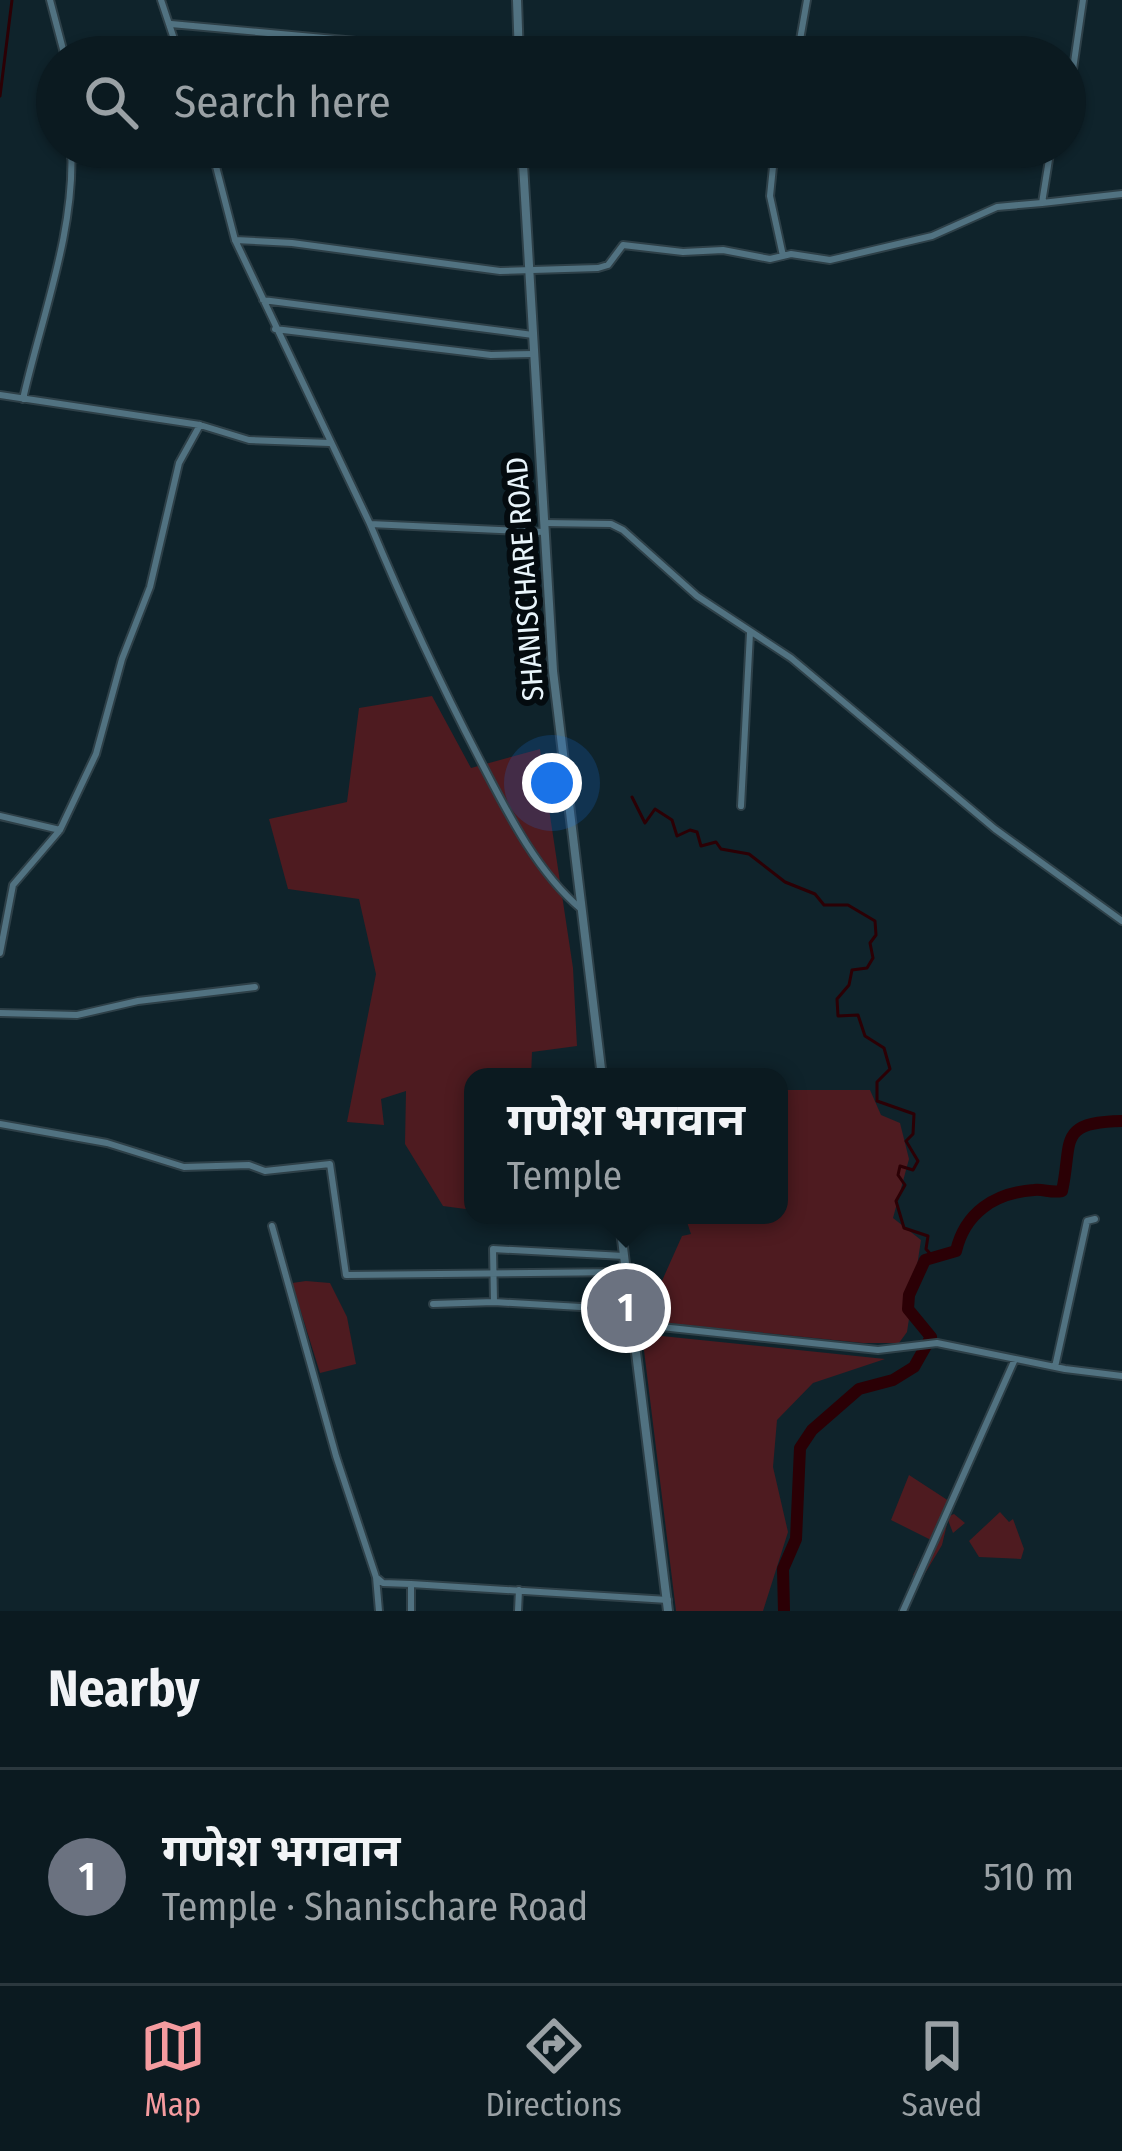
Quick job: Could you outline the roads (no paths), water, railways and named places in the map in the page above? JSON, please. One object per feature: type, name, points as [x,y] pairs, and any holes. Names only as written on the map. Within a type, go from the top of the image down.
[{"type":"street","points":[[50,0],[59,36]]},
{"type":"street","points":[[161,0],[174,36]]},
{"type":"street","points":[[518,0],[519,36]]},
{"type":"street","points":[[801,36],[807,0]]},
{"type":"street","points":[[1078,36],[1083,0]]},
{"type":"street","points":[[171,24],[298,36]]},
{"type":"street","points":[[23,399],[66,227],[70,168]]},
{"type":"street","points":[[216,168],[235,240],[494,788],[538,857],[581,909]]},
{"type":"street","name":"SHANISCHARE ROAD","points":[[523,168],[553,671],[601,1068]]},
{"type":"street","points":[[773,168],[770,196],[783,256]]},
{"type":"street","points":[[1042,203],[1048,168]]},
{"type":"street","points":[[235,240],[529,273],[608,265],[623,244],[683,252],[723,250],[770,259],[830,260],[918,240],[997,207],[1122,194]]},
{"type":"street","points":[[262,300],[533,335]]},
{"type":"street","points":[[275,329],[490,355],[533,354]]},
{"type":"street","points":[[0,395],[200,425],[249,440],[330,443]]},
{"type":"street","points":[[0,952],[13,885],[60,830],[96,754],[122,659],[150,587],[179,463],[200,425]]},
{"type":"street","points":[[370,524],[544,528],[611,524],[623,530],[697,596],[791,658],[995,829],[1122,921]]},
{"type":"street","points":[[741,806],[750,633]]},
{"type":"street","points":[[0,816],[60,830]]},
{"type":"street","points":[[0,1013],[77,1015],[138,1001],[255,987]]},
{"type":"street","points":[[0,1124],[106,1143],[184,1167],[249,1165],[265,1171],[330,1164],[346,1274],[626,1272]]},
{"type":"street","points":[[1055,1366],[1088,1221],[1095,1219]]},
{"type":"street","points":[[376,1577],[383,1583],[519,1590],[668,1606],[620,1224]]},
{"type":"street","points":[[272,1226],[336,1456],[376,1577],[379,1611]]},
{"type":"street","points":[[494,1302],[494,1249],[624,1256]]},
{"type":"street","points":[[433,1304],[598,1308]]},
{"type":"street","points":[[633,1324],[878,1350],[937,1342],[1122,1376]]},
{"type":"street","points":[[903,1611],[1015,1359]]},
{"type":"street","points":[[411,1584],[411,1611]]},
{"type":"street","points":[[518,1611],[519,1590]]},
{"type":"waterway","points":[[0,96],[12,0]]},
{"type":"waterway","points":[[632,797],[645,823],[655,809],[672,820],[677,836],[690,830],[697,832],[701,846],[716,842],[721,849],[749,854],[785,882],[815,894],[824,905],[848,905],[875,921],[876,935],[870,943],[873,958],[867,968],[852,970],[849,985],[837,999],[838,1016],[858,1015],[865,1036],[884,1048],[890,1069],[877,1082],[877,1101],[914,1114],[913,1134],[906,1141],[918,1161],[913,1170],[900,1166],[898,1175],[905,1185],[896,1201],[904,1228],[928,1236],[926,1249],[933,1257]]},
{"type":"waterway","points":[[784,1611],[783,1569],[796,1539],[800,1448],[812,1430],[859,1389],[893,1380],[914,1367],[931,1337],[908,1309],[909,1295],[925,1260],[956,1251],[966,1226],[994,1201],[1020,1192],[1062,1191],[1071,1138],[1086,1125],[1122,1121]]},
{"type":"place","name":"गणेश भगवान","points":[[626,1308]]}]
